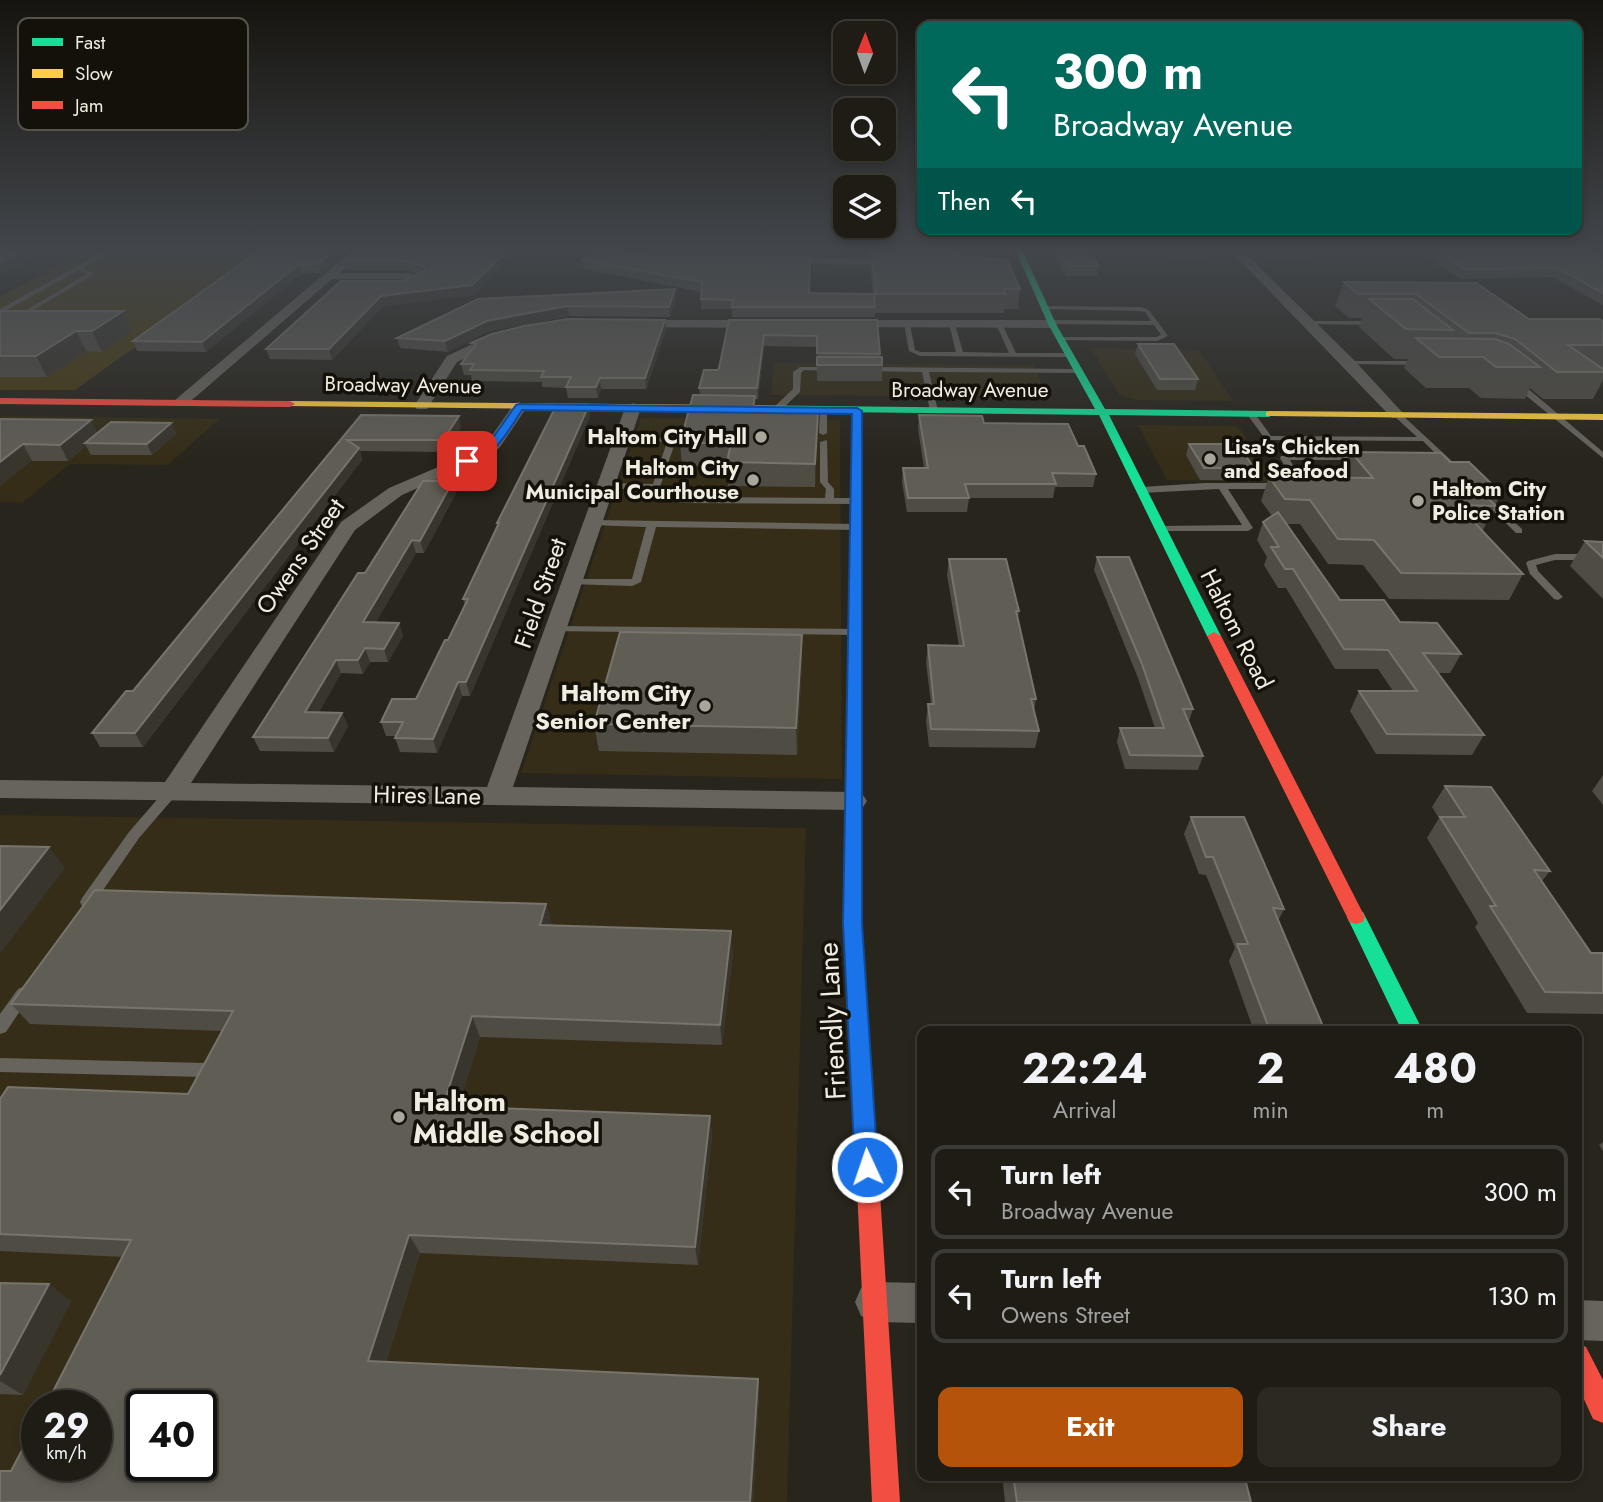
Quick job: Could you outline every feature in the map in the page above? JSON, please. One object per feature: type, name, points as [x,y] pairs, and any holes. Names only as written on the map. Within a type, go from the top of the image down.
[{"type":"main road","name":"Haltom Road","points":[[1050,319],[1102,412],[1410,1026]]},
{"type":"main road","name":"Broadway Avenue","points":[[3,403],[1603,417]]},
{"type":"main road","name":"Friendly Lane","points":[[857,411],[853,923],[886,1502]]},
{"type":"main road","points":[[1582,1366],[1603,1409]]},
{"type":"street","points":[[180,403],[279,319]]},
{"type":"street","points":[[1304,319],[1397,415]]},
{"type":"street","points":[[826,324],[1052,323]]},
{"type":"street","points":[[623,324],[772,324]]},
{"type":"street","points":[[422,406],[452,359],[492,337],[513,331]]},
{"type":"street","name":"Owens Street","points":[[172,791],[348,526],[367,507],[389,494],[484,453],[494,444],[519,407]]},
{"type":"street","name":"Field Street","points":[[497,796],[633,408]]},
{"type":"street","name":"Hires Lane","points":[[0,789],[854,802]]},
{"type":"street","points":[[874,1302],[917,1303]]},
{"type":"street","points":[[1582,1320],[1603,1321]]},
{"type":"lane","points":[[1052,323],[1074,319]]},
{"type":"lane","points":[[1052,323],[1162,338],[1165,336],[1153,319]]},
{"type":"lane","points":[[1052,323],[1156,323]]},
{"type":"lane","points":[[1308,323],[1391,323]]},
{"type":"lane","points":[[907,324],[912,351],[1070,355]]},
{"type":"lane","points":[[952,324],[960,354]]},
{"type":"lane","points":[[999,324],[1013,354]]},
{"type":"lane","points":[[1349,363],[1428,363]]},
{"type":"lane","points":[[776,410],[797,390],[797,372],[802,368],[843,369]]},
{"type":"lane","points":[[857,369],[1079,371]]},
{"type":"lane","points":[[925,369],[934,411]]},
{"type":"lane","points":[[1509,377],[1603,456]]},
{"type":"lane","points":[[822,410],[824,482],[830,489],[830,501]]},
{"type":"lane","points":[[1141,490],[1290,485],[1298,481],[1250,413]]},
{"type":"lane","points":[[1397,415],[1454,467]]},
{"type":"lane","points":[[1269,438],[1425,439]]},
{"type":"lane","points":[[622,439],[672,440],[656,487]]},
{"type":"lane","points":[[1284,458],[1378,458]]},
{"type":"lane","points":[[1432,458],[1445,458]]},
{"type":"lane","points":[[1473,485],[1519,531]]},
{"type":"lane","points":[[606,486],[656,487]]},
{"type":"lane","points":[[1161,529],[1248,528],[1222,486]]},
{"type":"lane","points":[[656,487],[661,495],[681,500],[856,501]]},
{"type":"lane","points":[[593,523],[856,527]]},
{"type":"lane","points":[[572,582],[632,583],[637,580],[652,523]]},
{"type":"lane","points":[[1558,597],[1533,572],[1531,563],[1555,557],[1603,557]]},
{"type":"lane","points":[[555,629],[855,632]]},
{"type":"lane","points":[[79,914],[134,835],[172,791]]},
{"type":"lane","points":[[0,1027],[32,982]]},
{"type":"lane","points":[[0,1065],[205,1070]]},
{"type":"shaded area","points":[[0,319],[174,319],[75,390],[0,390]]},
{"type":"shaded area","points":[[1091,348],[1199,350],[1233,401],[1137,400],[1119,395]]},
{"type":"shaded area","points":[[774,363],[1034,365],[1047,397],[771,395]]},
{"type":"shaded area","points":[[0,418],[219,419],[168,465],[70,464],[22,503],[0,502]]},
{"type":"shaded area","points":[[641,418],[840,420],[842,779],[521,773]]},
{"type":"shaded area","points":[[1138,425],[1238,426],[1276,482],[1167,480]]},
{"type":"shaded area","name":"Haltom Middle School","points":[[0,815],[806,828],[787,1502],[0,1502]]},
{"type":"building","points":[[0,319],[110,319],[92,331],[76,331],[36,356],[0,356]]},
{"type":"building","points":[[164,319],[230,319],[202,342],[133,341]]},
{"type":"building","points":[[299,319],[358,319],[329,349],[266,349]]},
{"type":"building","points":[[436,319],[497,319],[487,321],[445,341],[397,338]]},
{"type":"building","points":[[567,319],[665,320],[645,378],[600,378],[596,387],[566,387],[571,377],[541,377],[544,371],[470,370],[474,364],[461,364],[476,344],[471,343],[492,334]]},
{"type":"building","points":[[1394,319],[1439,319],[1453,330],[1406,329]]},
{"type":"building","points":[[1450,319],[1599,319],[1603,321],[1603,345],[1568,345],[1603,369],[1603,372],[1557,372],[1515,339],[1495,333],[1469,333]]},
{"type":"building","points":[[729,320],[877,320],[880,354],[817,353],[817,336],[764,335],[757,388],[699,388],[704,370],[719,368]]},
{"type":"building","points":[[1416,338],[1495,339],[1509,344],[1540,367],[1496,367],[1483,357],[1439,357]]},
{"type":"building","points":[[1138,344],[1174,344],[1198,379],[1160,379]]},
{"type":"building","points":[[817,357],[882,357],[882,365],[817,365]]},
{"type":"building","points":[[693,395],[755,396],[753,408],[817,409],[815,464],[727,462],[731,443],[680,443]]},
{"type":"building","points":[[557,404],[589,405],[466,682],[458,682],[433,739],[395,738],[403,722],[381,722],[392,699],[416,699],[468,599],[463,599],[497,523]]},
{"type":"building","points":[[361,415],[459,416],[443,440],[347,440],[359,448],[135,733],[92,733],[126,691],[133,691]]},
{"type":"building","points":[[919,415],[982,416],[984,423],[1068,424],[1078,446],[1084,446],[1096,474],[1052,473],[1056,484],[965,484],[969,498],[908,498],[903,468],[928,468]]},
{"type":"building","points":[[0,419],[91,420],[60,445],[23,444],[0,462]]},
{"type":"building","points":[[111,422],[171,423],[147,444],[85,443]]},
{"type":"building","points":[[1189,444],[1238,444],[1254,468],[1204,468]]},
{"type":"building","points":[[1351,452],[1441,453],[1450,462],[1469,462],[1501,493],[1482,493],[1496,506],[1458,505],[1523,574],[1401,573],[1374,540],[1338,539],[1310,500],[1285,499],[1269,477],[1373,478]]},
{"type":"building","points":[[423,481],[453,481],[420,541],[412,540],[363,622],[399,623],[384,649],[365,648],[358,660],[336,660],[305,712],[342,713],[328,738],[253,737],[358,573],[365,573]]},
{"type":"building","points":[[1278,512],[1340,600],[1384,600],[1400,622],[1437,623],[1461,654],[1423,653],[1484,735],[1387,734],[1359,691],[1417,691],[1388,650],[1344,649],[1293,569],[1285,569],[1271,547],[1279,547],[1263,522]]},
{"type":"building","points":[[1585,541],[1603,542],[1603,558]]},
{"type":"building","points":[[1097,557],[1129,557],[1193,709],[1183,709],[1203,756],[1130,755],[1120,728],[1164,728],[1142,664]]},
{"type":"building","points":[[949,559],[1006,559],[1036,699],[1031,699],[1039,731],[931,729],[928,704],[934,704],[928,645],[964,646]]},
{"type":"building","name":"Haltom City Senior Center","points":[[620,632],[802,635],[796,728],[594,724]]},
{"type":"building","points":[[1445,786],[1491,787],[1550,871],[1534,870],[1591,953],[1603,953],[1603,993],[1545,992],[1490,906],[1496,906],[1440,817],[1465,817]]},
{"type":"building","points":[[1191,817],[1244,817],[1284,909],[1273,908],[1323,1026],[1268,1026],[1237,944],[1248,944],[1213,857],[1206,857]]},
{"type":"building","points":[[0,846],[49,847],[0,910]]},
{"type":"building","points":[[95,890],[546,904],[540,925],[731,931],[720,1025],[472,1016],[443,1106],[710,1116],[695,1247],[409,1235],[368,1361],[758,1379],[750,1502],[0,1502],[0,1471],[11,1471],[21,1452],[21,1481],[112,1481],[112,1390],[54,1390],[131,1240],[0,1234],[0,1099],[8,1087],[188,1094],[233,1011],[11,1004]]},
{"type":"building","points":[[0,1283],[49,1284],[0,1375]]},
{"type":"building","points":[[1014,1481],[1246,1481],[1251,1502],[1017,1502]]},
{"type":"traffic: fast","points":[[1050,319],[1102,412],[1214,636]]},
{"type":"traffic: fast","points":[[732,408],[1269,414]]},
{"type":"traffic: fast","points":[[855,699],[853,923],[866,1147]]},
{"type":"traffic: fast","points":[[1356,917],[1410,1026]]},
{"type":"traffic: slow","points":[[290,404],[732,408]]},
{"type":"traffic: slow","points":[[1269,414],[1603,417]]},
{"type":"traffic: jam","points":[[0,401],[290,404]]},
{"type":"traffic: jam","points":[[855,699],[857,411]]},
{"type":"traffic: jam","points":[[1214,636],[1356,917]]},
{"type":"traffic: jam","points":[[866,1147],[886,1502]]},
{"type":"traffic: jam","points":[[1582,1366],[1603,1409]]},
{"type":"place","name":"Haltom City Hall","points":[[761,437]]},
{"type":"place","name":"Lisa's Chicken and Seafood","points":[[1210,459]]},
{"type":"place","name":"Haltom City Municipal Courthouse","points":[[753,480]]},
{"type":"place","name":"Haltom City Police Station","points":[[1418,501]]},
{"type":"place","name":"Haltom City Senior Center","points":[[705,706]]},
{"type":"place","name":"Haltom Middle School","points":[[399,1117]]},
{"type":"route","points":[[467,461],[484,453],[494,444],[519,407],[857,411],[853,923],[867,1167]]}]
